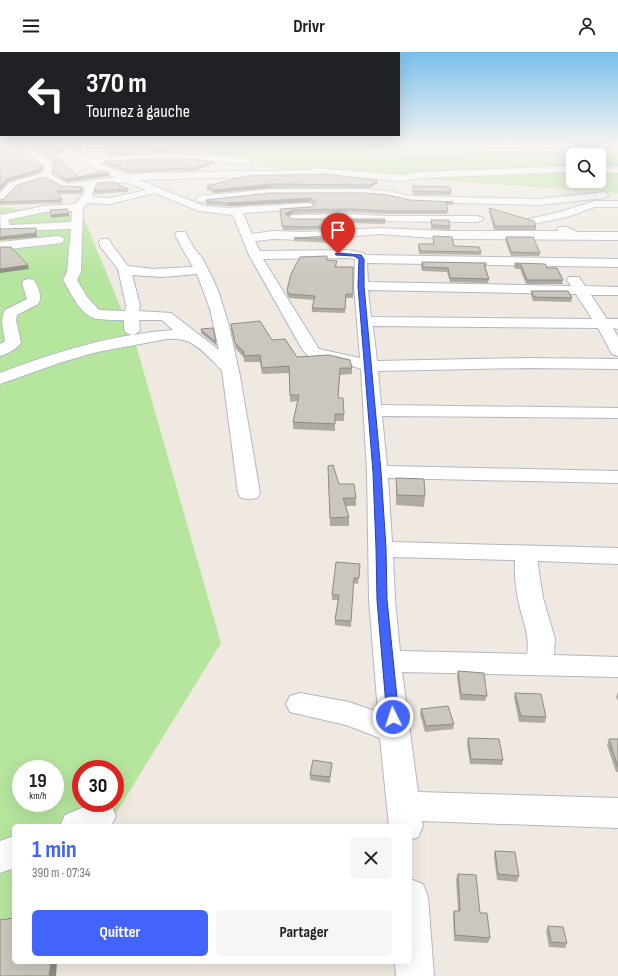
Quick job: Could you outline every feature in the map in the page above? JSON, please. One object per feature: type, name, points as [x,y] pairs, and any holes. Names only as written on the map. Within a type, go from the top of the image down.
[{"type":"street","points":[[0,198],[10,188]]},
{"type":"street","points":[[59,250],[82,202],[88,196],[89,188]]},
{"type":"street","points":[[151,188],[206,210],[215,209],[237,213],[252,246],[314,353],[348,359],[369,366],[528,362],[618,364]]},
{"type":"street","points":[[450,188],[456,194],[452,200]]},
{"type":"street","points":[[588,188],[605,194],[604,197],[616,201]]},
{"type":"street","points":[[70,225],[5,229],[1,214],[25,214],[82,202],[105,202],[156,190]]},
{"type":"street","points":[[185,202],[271,192],[366,192],[388,194],[410,199],[452,200],[506,212]]},
{"type":"street","points":[[398,207],[544,202],[605,194]]},
{"type":"street","points":[[575,235],[554,225],[529,219],[563,215],[594,204],[616,201]]},
{"type":"street","points":[[252,246],[273,235],[305,236],[380,231],[457,235],[575,235],[614,231],[616,201]]},
{"type":"street","points":[[457,235],[473,229],[478,225],[478,219],[469,204]]},
{"type":"street","points":[[229,211],[324,206]]},
{"type":"street","points":[[346,206],[361,207]]},
{"type":"street","points":[[240,220],[272,217],[478,219]]},
{"type":"street","points":[[70,225],[74,272],[70,280],[93,313],[102,316],[166,316],[230,368]]},
{"type":"street","points":[[181,234],[208,282],[218,312],[230,368],[249,493]]},
{"type":"street","points":[[105,242],[106,246],[124,269],[133,305],[130,316],[130,324],[137,339]]},
{"type":"street","points":[[0,246],[59,250]]},
{"type":"street","points":[[252,246],[348,254],[360,256],[361,259],[618,263]]},
{"type":"street","points":[[59,250],[74,272]]},
{"type":"street","points":[[361,259],[361,286],[373,410],[377,472],[382,600],[389,661],[394,731],[405,816],[618,813]]},
{"type":"street","points":[[558,262],[570,275],[603,324],[618,351]]},
{"type":"street","points":[[124,269],[154,273],[202,270]]},
{"type":"street","points":[[0,351],[13,343],[8,320],[10,313],[34,301],[29,283]]},
{"type":"street","points":[[361,286],[618,291]]},
{"type":"street","points":[[364,321],[618,324]]},
{"type":"street","points":[[0,379],[56,358],[137,339],[170,335],[191,337]]},
{"type":"street","points":[[373,410],[618,413]]},
{"type":"street","points":[[377,472],[618,477]]},
{"type":"street","points":[[381,548],[618,556]]},
{"type":"street","points":[[527,554],[526,572],[528,591],[542,639],[539,665]]},
{"type":"street","points":[[389,661],[618,667]]},
{"type":"street","points":[[300,704],[349,714],[394,731]]},
{"type":"street","points":[[0,858],[12,853]]},
{"type":"street","points":[[412,929],[415,976]]},
{"type":"green space","points":[[550,188],[618,188],[618,193]]},
{"type":"green space","points":[[0,207],[83,216],[136,345],[221,643],[124,800],[124,760],[72,760],[72,812],[117,812],[109,824],[12,824],[12,920],[0,920]]},
{"type":"building","points":[[14,188],[82,188],[81,191],[57,191],[62,200],[0,202],[0,200],[4,199]]},
{"type":"building","points":[[95,188],[128,189],[94,191]]},
{"type":"building","points":[[211,188],[232,188],[214,190]]},
{"type":"building","points":[[413,188],[450,188],[451,192],[413,191]]},
{"type":"building","points":[[271,193],[365,193],[388,195],[410,200],[453,202],[446,202],[448,211],[385,211],[352,209],[292,210],[285,214],[292,219],[385,219],[385,221],[345,220],[345,225],[305,227],[282,226],[280,209],[311,207],[316,202],[310,198],[228,203],[206,201]]},
{"type":"building","points":[[489,208],[534,221],[536,226],[495,226]]},
{"type":"building","points":[[67,209],[69,213],[51,215],[50,210]]},
{"type":"building","points":[[431,220],[449,220],[450,226],[432,225]]},
{"type":"building","points":[[36,228],[36,233],[0,237],[0,229]]},
{"type":"building","points":[[330,236],[329,239],[294,238]]},
{"type":"building","points":[[433,236],[452,237],[454,246],[479,247],[481,252],[420,251],[419,244],[434,244]]},
{"type":"building","points":[[506,237],[533,237],[540,253],[511,252]]},
{"type":"building","points":[[0,247],[11,247],[28,265],[0,269]]},
{"type":"building","points":[[327,256],[327,260],[337,261],[335,267],[353,267],[353,294],[346,294],[345,309],[312,308],[315,296],[289,294],[287,290],[291,274],[300,257]]},
{"type":"building","points":[[422,262],[486,263],[486,265],[484,265],[489,279],[450,278],[448,268],[423,267]]},
{"type":"building","points":[[515,263],[545,264],[547,268],[557,268],[563,280],[527,280],[521,265],[516,265]]},
{"type":"building","points":[[531,291],[568,291],[572,298],[534,297]]},
{"type":"building","points":[[260,321],[272,340],[285,339],[297,357],[329,355],[350,360],[352,368],[340,368],[338,398],[343,398],[344,414],[335,414],[335,424],[293,422],[299,395],[290,395],[289,366],[262,368],[260,355],[244,356],[244,352],[235,343],[231,324]]},
{"type":"building","points":[[213,328],[216,342],[201,329]]},
{"type":"building","points":[[333,465],[339,484],[354,484],[356,498],[343,498],[349,517],[330,518],[328,466]]},
{"type":"building","points":[[396,478],[424,479],[425,496],[397,495]]},
{"type":"building","points":[[336,562],[360,564],[359,578],[354,578],[351,621],[335,620],[339,595],[332,595]]},
{"type":"building","points":[[458,671],[484,673],[487,696],[461,694]]},
{"type":"building","points":[[515,693],[541,694],[546,717],[521,716]]},
{"type":"building","points":[[448,706],[454,724],[426,726],[421,709]]},
{"type":"building","points":[[468,738],[499,739],[503,760],[471,759]]},
{"type":"building","points":[[609,739],[618,739],[618,767]]},
{"type":"building","points":[[313,760],[332,763],[330,777],[310,775]]},
{"type":"building","points":[[495,851],[515,852],[519,876],[498,874]]},
{"type":"building","points":[[458,874],[476,875],[480,913],[487,913],[490,938],[455,935],[454,911],[460,911]]},
{"type":"building","points":[[12,918],[12,964],[51,964],[49,976],[0,976],[0,920]]},
{"type":"building","points":[[548,926],[563,927],[567,943],[551,942]]},
{"type":"route","points":[[338,254],[360,256],[361,259],[361,286],[377,472],[382,600],[389,661],[393,717]]}]
